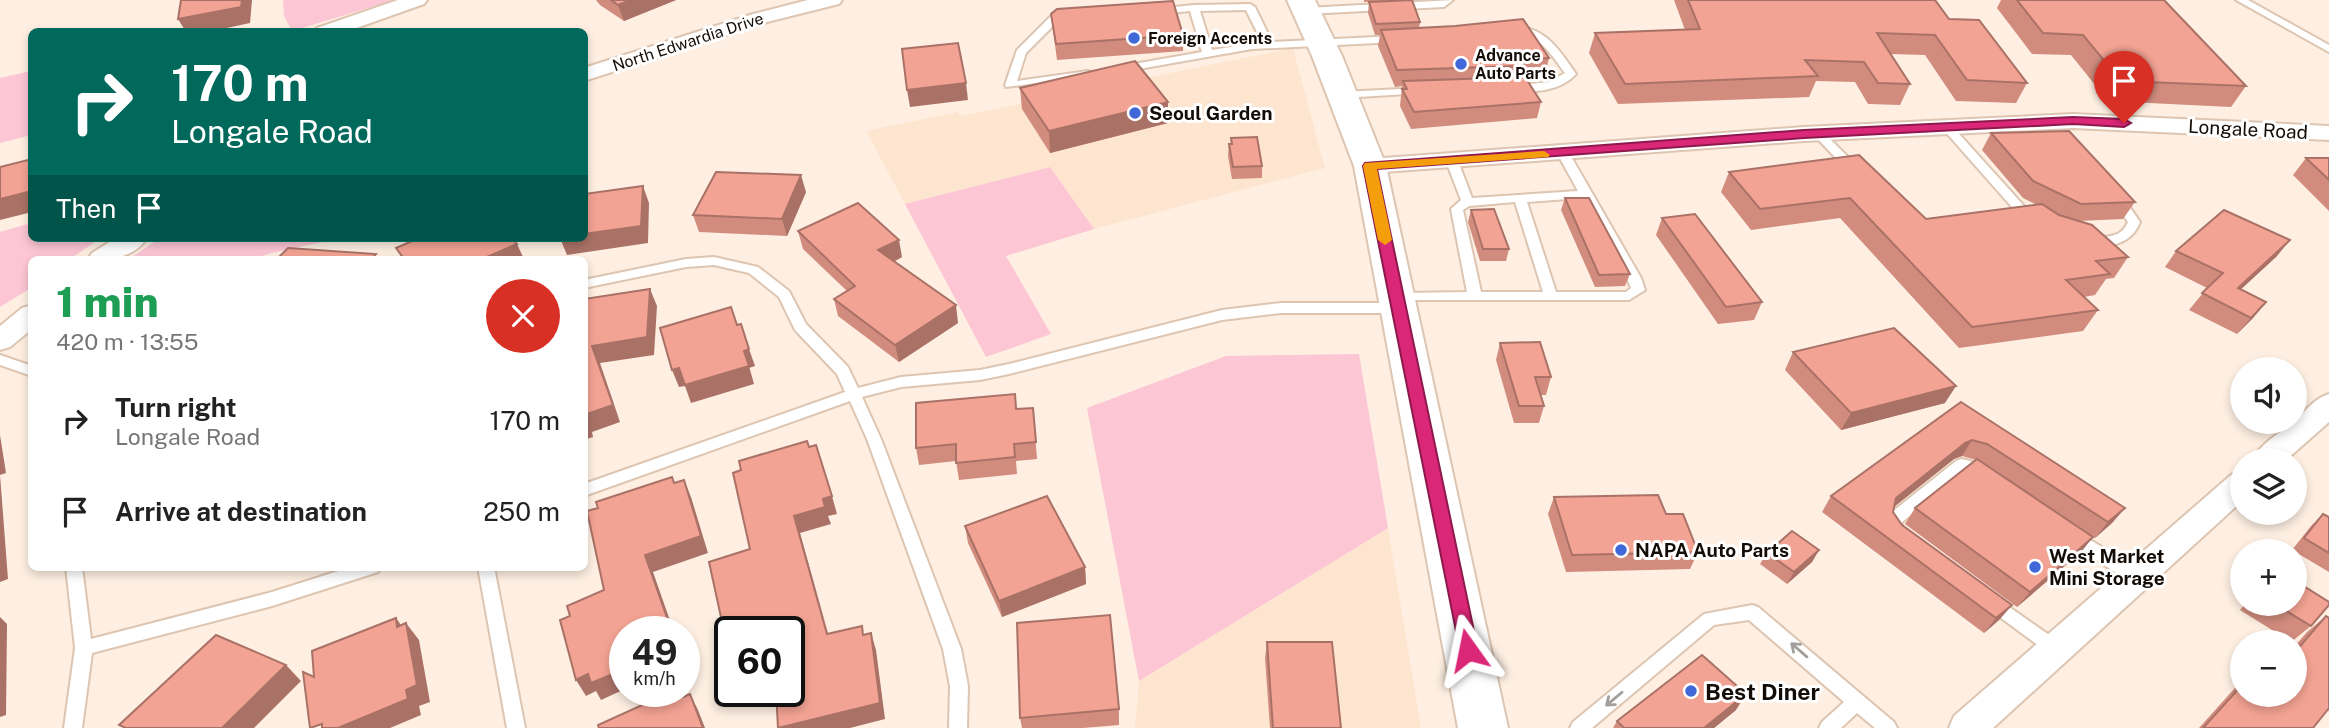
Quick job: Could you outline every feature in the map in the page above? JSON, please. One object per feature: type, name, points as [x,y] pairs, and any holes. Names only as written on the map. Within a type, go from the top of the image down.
[{"type":"main road","points":[[1309,17],[1370,166],[1483,728]]},
{"type":"street","points":[[336,28],[417,0]]},
{"type":"street","name":"North Edwardia Drive","points":[[588,74],[724,29],[823,1]]},
{"type":"street","name":"Longale Road","points":[[1370,166],[1818,133],[1947,127],[2055,129],[2087,121],[2329,133]]},
{"type":"street","points":[[106,256],[128,242]]},
{"type":"street","points":[[0,340],[28,317]]},
{"type":"street","points":[[2281,448],[2329,405]]},
{"type":"street","points":[[1967,728],[2230,494]]},
{"type":"lane","points":[[1114,70],[1268,44],[1309,17],[1444,4],[1448,0]]},
{"type":"lane","points":[[2241,0],[2329,49]]},
{"type":"lane","points":[[1194,8],[1208,55]]},
{"type":"lane","points":[[1143,12],[1250,8],[1268,44]]},
{"type":"lane","points":[[1080,17],[1054,19],[1041,31],[1021,52],[1010,85],[1100,72]]},
{"type":"lane","points":[[1309,17],[1412,38]]},
{"type":"lane","points":[[1497,87],[1538,89],[1564,81],[1571,74],[1542,36],[1524,29],[1501,30]]},
{"type":"lane","points":[[1342,95],[1432,90]]},
{"type":"lane","points":[[1947,127],[2022,212],[2043,229]]},
{"type":"lane","points":[[1818,133],[1863,179]]},
{"type":"lane","points":[[588,489],[855,394],[901,382],[1009,369],[1222,315],[1281,307],[1475,297],[1629,296],[1638,290],[1634,278],[1563,153]]},
{"type":"lane","points":[[1452,161],[1466,201]]},
{"type":"lane","points":[[2075,240],[2102,242],[2127,236],[2134,222],[2110,190]]},
{"type":"lane","points":[[1475,297],[1457,208],[1466,201],[1587,194]]},
{"type":"lane","points":[[1520,198],[1551,297]]},
{"type":"lane","points":[[588,283],[686,263],[714,261],[753,270],[785,294],[800,327],[843,371],[855,394],[952,649],[960,686],[958,728]]},
{"type":"lane","points":[[0,360],[28,370]]},
{"type":"lane","points":[[1910,541],[1893,526],[1893,520],[1961,465],[1969,466],[2001,487]]},
{"type":"lane","points":[[2056,524],[2136,577]]},
{"type":"lane","points":[[74,571],[84,648],[74,728]]},
{"type":"lane","points":[[84,648],[272,599],[360,571]]},
{"type":"lane","points":[[487,571],[516,728]]},
{"type":"lane","points":[[1982,594],[2056,649]]},
{"type":"lane","points":[[1579,728],[1710,619],[1752,612],[1888,728]]},
{"type":"lane","points":[[1828,728],[1857,702]]},
{"type":"shaded area","points":[[283,0],[395,0],[302,28],[290,28],[284,16]]},
{"type":"shaded area","points":[[1293,48],[1325,168],[1094,229],[1050,167],[905,204],[866,131],[958,112],[960,116]]},
{"type":"shaded area","points":[[28,72],[28,136],[0,143],[0,78]]},
{"type":"shaded area","points":[[1050,167],[1094,229],[1006,256],[1051,334],[986,357],[905,204]]},
{"type":"shaded area","points":[[28,224],[28,242],[95,242],[74,256],[28,256],[28,290],[0,307],[0,232]]},
{"type":"shaded area","points":[[154,242],[323,242],[262,256],[133,256]]},
{"type":"shaded area","points":[[1359,354],[1388,528],[1139,681],[1087,408],[1226,356]]},
{"type":"shaded area","points":[[1388,528],[1421,728],[1135,728],[1139,681]]},
{"type":"building","points":[[181,0],[242,0],[241,7],[178,19]]},
{"type":"building","points":[[611,0],[631,0],[618,5]]},
{"type":"building","points":[[1412,0],[1420,22],[1376,24],[1369,2]]},
{"type":"building","points":[[1688,0],[1935,0],[1949,19],[1979,20],[2027,83],[1967,80],[1935,35],[1877,33],[1910,84],[1878,83],[1864,62],[1805,60],[1818,76],[1625,84],[1595,33],[1700,29]]},
{"type":"building","points":[[2017,0],[2164,0],[2246,86],[2121,81],[2083,35],[2043,33]]},
{"type":"building","points":[[1173,1],[1183,35],[1056,44],[1051,14],[1057,9]]},
{"type":"building","points":[[1523,19],[1549,58],[1515,61],[1518,66],[1397,70],[1381,30],[1455,26]]},
{"type":"building","points":[[958,43],[966,83],[907,90],[902,49]]},
{"type":"building","points":[[1135,61],[1168,102],[1049,131],[1020,88]]},
{"type":"building","points":[[1525,77],[1541,102],[1414,112],[1402,89],[1407,89],[1403,81]]},
{"type":"building","points":[[2069,131],[2135,202],[2081,204],[2033,181],[1991,133]]},
{"type":"building","points":[[1257,137],[1262,166],[1233,167],[1229,144],[1232,144],[1231,138]]},
{"type":"building","points":[[1859,155],[1926,219],[2042,204],[2059,215],[2092,225],[2128,257],[2096,261],[2110,274],[2066,280],[2098,310],[1972,327],[1850,198],[1760,209],[1729,172]]},
{"type":"building","points":[[2306,158],[2329,158],[2329,180]]},
{"type":"building","points":[[28,160],[28,192],[0,199],[0,167]]},
{"type":"building","points":[[716,172],[801,175],[782,219],[693,215]]},
{"type":"building","points":[[643,186],[641,226],[588,233],[588,193]]},
{"type":"building","points":[[1565,198],[1589,198],[1630,274],[1599,275]]},
{"type":"building","points":[[858,203],[899,240],[878,250],[956,305],[895,345],[834,299],[855,286],[798,231]]},
{"type":"building","points":[[1494,209],[1509,249],[1483,249],[1471,210]]},
{"type":"building","points":[[2224,210],[2290,240],[2238,288],[2266,302],[2251,318],[2202,293],[2223,273],[2176,251]]},
{"type":"building","points":[[1695,214],[1762,302],[1726,307],[1662,218]]},
{"type":"building","points":[[410,242],[517,244],[489,256],[402,256],[396,248]]},
{"type":"building","points":[[288,248],[376,254],[374,256],[280,256]]},
{"type":"building","points":[[650,289],[647,337],[592,346],[613,405],[588,414],[588,298]]},
{"type":"building","points":[[731,307],[737,325],[741,324],[749,349],[744,351],[749,366],[685,385],[679,368],[672,370],[660,328]]},
{"type":"building","points":[[1894,328],[1956,386],[1851,413],[1793,352]]},
{"type":"building","points":[[1540,342],[1551,377],[1535,377],[1544,406],[1519,406],[1500,343]]},
{"type":"building","points":[[1015,394],[1016,409],[1033,408],[1036,442],[1014,444],[1015,457],[956,463],[956,444],[916,448],[916,403]]},
{"type":"building","points":[[1961,402],[2125,508],[2108,522],[1987,444],[1972,440],[1896,498],[1893,512],[1902,525],[2012,605],[1996,618],[1831,496]]},
{"type":"building","points":[[807,441],[809,447],[816,445],[832,496],[823,499],[825,507],[794,516],[827,634],[862,626],[863,635],[871,633],[880,703],[778,728],[777,707],[805,707],[805,616],[721,616],[709,562],[750,549],[733,473],[741,470],[739,461]]},
{"type":"building","points":[[1977,459],[2093,537],[2030,592],[1915,508]]},
{"type":"building","points":[[672,477],[674,483],[684,480],[701,536],[645,555],[666,616],[609,616],[609,676],[591,683],[588,674],[576,680],[560,620],[570,616],[567,606],[604,590],[588,516],[588,511],[598,508],[596,502]]},
{"type":"building","name":"NAPA Auto Parts","points":[[1658,495],[1666,514],[1683,514],[1698,552],[1572,555],[1554,497]]},
{"type":"building","points":[[1047,496],[1085,567],[999,601],[965,526]]},
{"type":"building","points":[[2323,514],[2329,517],[2329,553],[2304,538]]},
{"type":"building","points":[[1792,531],[1819,550],[1794,572],[1767,553]]},
{"type":"building","points":[[2307,588],[2329,602],[2311,626],[2295,616],[2307,616]]},
{"type":"building","points":[[1110,615],[1119,709],[1020,718],[1017,623]]},
{"type":"building","points":[[2326,616],[2329,618],[2329,708],[2313,728],[2203,728],[2230,698],[2230,707],[2307,707],[2307,638]]},
{"type":"building","points":[[396,618],[397,627],[406,623],[417,685],[406,690],[408,699],[338,728],[322,728],[322,724],[310,728],[303,672],[314,677],[312,651]]},
{"type":"building","points":[[216,635],[286,665],[222,728],[126,728],[119,725]]},
{"type":"building","points":[[1267,642],[1332,642],[1341,728],[1273,728]]},
{"type":"building","name":"Best Diner","points":[[1702,655],[1746,694],[1704,728],[1624,728],[1617,721]]},
{"type":"building","points":[[638,707],[695,707],[703,728],[599,728],[598,725]]},
{"type":"slow traffic","points":[[1385,240],[1370,166],[1544,155]]},
{"type":"place","name":"Foreign Accents","points":[[1134,38]]},
{"type":"place","name":"Advance Auto Parts","points":[[1461,64]]},
{"type":"place","name":"Seoul Garden","points":[[1135,113]]},
{"type":"place","name":"NAPA Auto Parts","points":[[1621,550]]},
{"type":"place","name":"West Market Mini Storage","points":[[2035,567]]},
{"type":"place","name":"Best Diner","points":[[1691,691]]},
{"type":"route","points":[[1468,650],[1370,166],[1804,134],[2073,121],[2124,123]]}]
